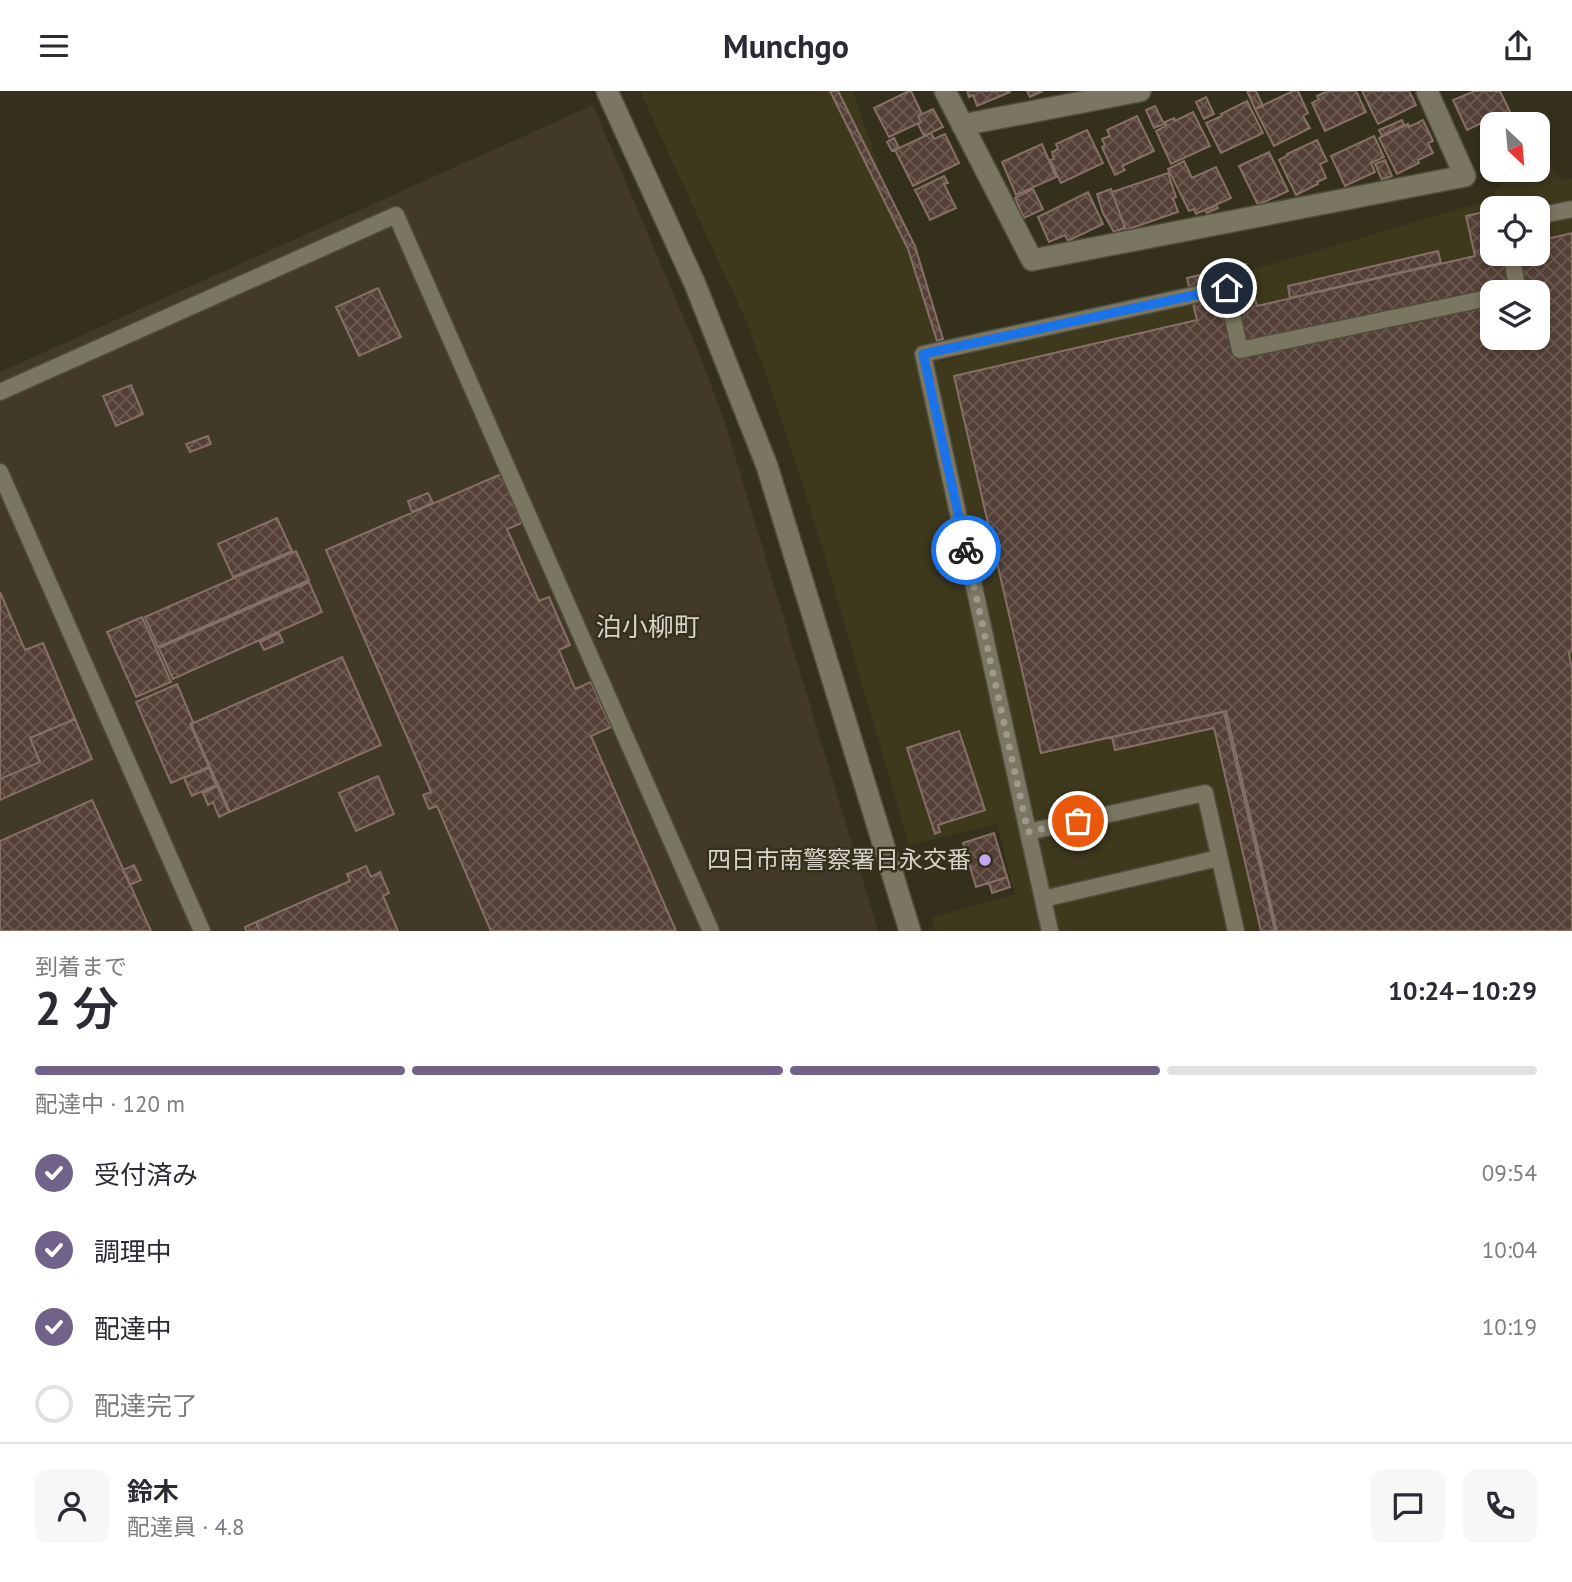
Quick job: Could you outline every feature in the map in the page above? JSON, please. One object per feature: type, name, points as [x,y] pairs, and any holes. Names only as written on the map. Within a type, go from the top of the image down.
[{"type":"street","points":[[607,91],[695,284],[767,466],[910,931]]},
{"type":"street","points":[[945,91],[1032,260],[1465,176],[1427,91]]},
{"type":"street","points":[[962,125],[1140,91]]},
{"type":"lane","points":[[1550,214],[1572,209]]},
{"type":"lane","points":[[0,392],[396,215],[711,931]]},
{"type":"lane","points":[[1050,931],[923,354],[1227,288],[1240,350],[1480,299]]},
{"type":"lane","points":[[0,472],[202,931]]},
{"type":"lane","points":[[1028,832],[1205,793],[1219,858],[1230,930]]},
{"type":"lane","points":[[1043,899],[1219,858]]},
{"type":"shaded area","points":[[640,91],[853,91],[918,282],[942,362],[1480,203],[1480,266],[1550,266],[1550,196],[1492,196],[1502,182],[1550,182],[1550,162],[1560,180],[1572,178],[1572,931],[935,931],[931,918],[1015,894],[997,824],[909,845],[819,537],[747,323]]},
{"type":"shaded area","points":[[593,105],[703,363],[727,429],[878,931],[0,931],[0,372]]},
{"type":"building","points":[[830,91],[838,91],[915,246],[943,339],[937,341],[908,249]]},
{"type":"building","points":[[909,91],[922,114],[918,116],[921,122],[889,137],[874,108]]},
{"type":"building","points":[[967,91],[1010,92],[977,106],[973,95],[969,97]]},
{"type":"building","points":[[1027,91],[1043,91],[1030,97]]},
{"type":"building","points":[[1247,91],[1256,91],[1263,106],[1255,109]]},
{"type":"building","points":[[1298,91],[1308,113],[1303,116],[1310,128],[1274,146],[1255,109]]},
{"type":"building","points":[[1328,91],[1356,91],[1366,112],[1325,131],[1312,103],[1319,99],[1317,96]]},
{"type":"building","points":[[1362,91],[1409,91],[1416,105],[1378,124]]},
{"type":"building","points":[[1475,91],[1500,91],[1510,112],[1480,112],[1480,124],[1467,130],[1453,100]]},
{"type":"building","points":[[1206,97],[1214,114],[1204,119],[1196,102]]},
{"type":"building","points":[[1247,101],[1263,133],[1221,153],[1206,123]]},
{"type":"building","points":[[1155,106],[1164,124],[1154,128],[1146,110]]},
{"type":"building","points":[[933,109],[943,127],[924,136],[918,124],[921,122],[918,116]]},
{"type":"building","points":[[1193,112],[1210,146],[1171,164],[1156,131],[1166,126],[1165,122],[1174,118],[1175,121]]},
{"type":"building","points":[[1137,116],[1154,151],[1122,166],[1125,170],[1115,175],[1102,147],[1105,145],[1102,139],[1110,136],[1107,130]]},
{"type":"building","points":[[1402,120],[1404,125],[1382,136],[1379,130]]},
{"type":"building","points":[[1423,120],[1433,141],[1428,143],[1433,153],[1397,174],[1379,138]]},
{"type":"building","points":[[1087,130],[1103,163],[1061,183],[1050,160],[1054,159],[1052,152],[1058,149],[1056,144]]},
{"type":"building","points":[[931,133],[934,139],[945,134],[959,163],[913,186],[895,150]]},
{"type":"building","points":[[1374,136],[1384,157],[1371,163],[1375,172],[1345,186],[1331,156]]},
{"type":"building","points":[[894,138],[899,148],[892,151],[887,142]]},
{"type":"building","points":[[1317,140],[1327,161],[1320,164],[1326,178],[1296,195],[1279,160]]},
{"type":"building","points":[[1042,144],[1056,177],[1016,195],[1002,162]]},
{"type":"building","points":[[1269,152],[1288,191],[1258,205],[1239,166]]},
{"type":"building","points":[[1385,160],[1392,176],[1382,180],[1375,164]]},
{"type":"building","points":[[1184,161],[1192,178],[1216,167],[1231,198],[1196,214],[1194,209],[1189,211],[1168,169]]},
{"type":"building","points":[[1168,173],[1178,212],[1126,230],[1112,192]]},
{"type":"building","points":[[944,176],[948,183],[944,184],[956,208],[930,220],[915,190]]},
{"type":"building","points":[[1033,189],[1043,209],[1024,218],[1015,198]]},
{"type":"building","points":[[1111,189],[1125,228],[1114,232],[1103,213],[1097,194]]},
{"type":"building","points":[[1088,192],[1103,224],[1068,241],[1065,235],[1049,242],[1038,217]]},
{"type":"building","points":[[1216,205],[1218,208],[1207,213],[1205,210]]},
{"type":"building","points":[[1480,213],[1480,266],[1550,266],[1550,238],[1572,233],[1572,650],[1569,654],[1572,668],[1572,931],[1277,931],[1226,711],[1041,753],[954,376],[1197,320],[1187,278],[1246,264],[1257,306],[1475,256],[1466,216]]},
{"type":"building","points":[[1438,251],[1441,263],[1290,298],[1288,286]]},
{"type":"building","points":[[378,288],[401,337],[359,356],[336,307]]},
{"type":"building","points":[[131,385],[143,414],[116,426],[103,396]]},
{"type":"building","points":[[208,436],[211,444],[190,452],[186,444]]},
{"type":"building","points":[[501,474],[522,523],[507,529],[539,601],[549,597],[570,645],[559,650],[575,689],[591,682],[611,727],[591,736],[676,931],[491,931],[437,806],[429,809],[423,795],[431,792],[326,550]]},
{"type":"building","points":[[428,493],[433,503],[412,512],[408,501]]},
{"type":"building","points":[[277,518],[292,551],[233,577],[218,544]]},
{"type":"building","points":[[296,551],[309,580],[158,647],[145,617]]},
{"type":"building","points":[[309,582],[322,612],[173,679],[159,648]]},
{"type":"building","points":[[0,592],[25,650],[43,643],[75,719],[30,738],[40,762],[0,779]]},
{"type":"building","points":[[142,617],[171,682],[136,697],[107,632]]},
{"type":"building","points":[[279,633],[283,642],[264,650],[260,642]]},
{"type":"building","points":[[342,657],[381,745],[230,812],[191,724]]},
{"type":"building","points":[[177,684],[193,722],[190,724],[209,767],[171,783],[136,702]]},
{"type":"building","points":[[1224,712],[1275,931],[1261,931],[1214,728],[1115,750],[1112,737]]},
{"type":"building","points":[[75,719],[92,759],[0,800],[0,779],[40,762],[30,738]]},
{"type":"building","points":[[959,731],[985,810],[938,825],[940,832],[935,834],[907,748]]},
{"type":"building","points":[[209,768],[216,785],[192,796],[184,778]]},
{"type":"building","points":[[378,776],[394,814],[356,831],[339,793]]},
{"type":"building","points":[[217,786],[229,812],[219,817],[213,802],[208,805],[203,793]]},
{"type":"building","points":[[92,800],[151,931],[0,931],[0,841]]},
{"type":"building","name":"四日市南警察署日永交番","points":[[994,833],[1007,877],[976,887],[963,843]]},
{"type":"building","points":[[134,865],[141,880],[130,885],[123,870]]},
{"type":"building","points":[[366,866],[371,877],[380,872],[389,893],[383,896],[398,931],[260,931],[256,922],[350,881],[347,874]]},
{"type":"building","points":[[1007,877],[1010,887],[992,893],[989,883]]},
{"type":"building","points":[[256,922],[260,931],[246,931],[245,927]]},
{"type":"way so far","points":[[966,550],[1028,832],[1078,821]]},
{"type":"place","name":"四日市南警察署日永交番","points":[[985,860]]},
{"type":"district","name":"泊小柳町","points":[[648,627]]},
{"type":"route","points":[[966,550],[923,354],[1227,288]]}]
